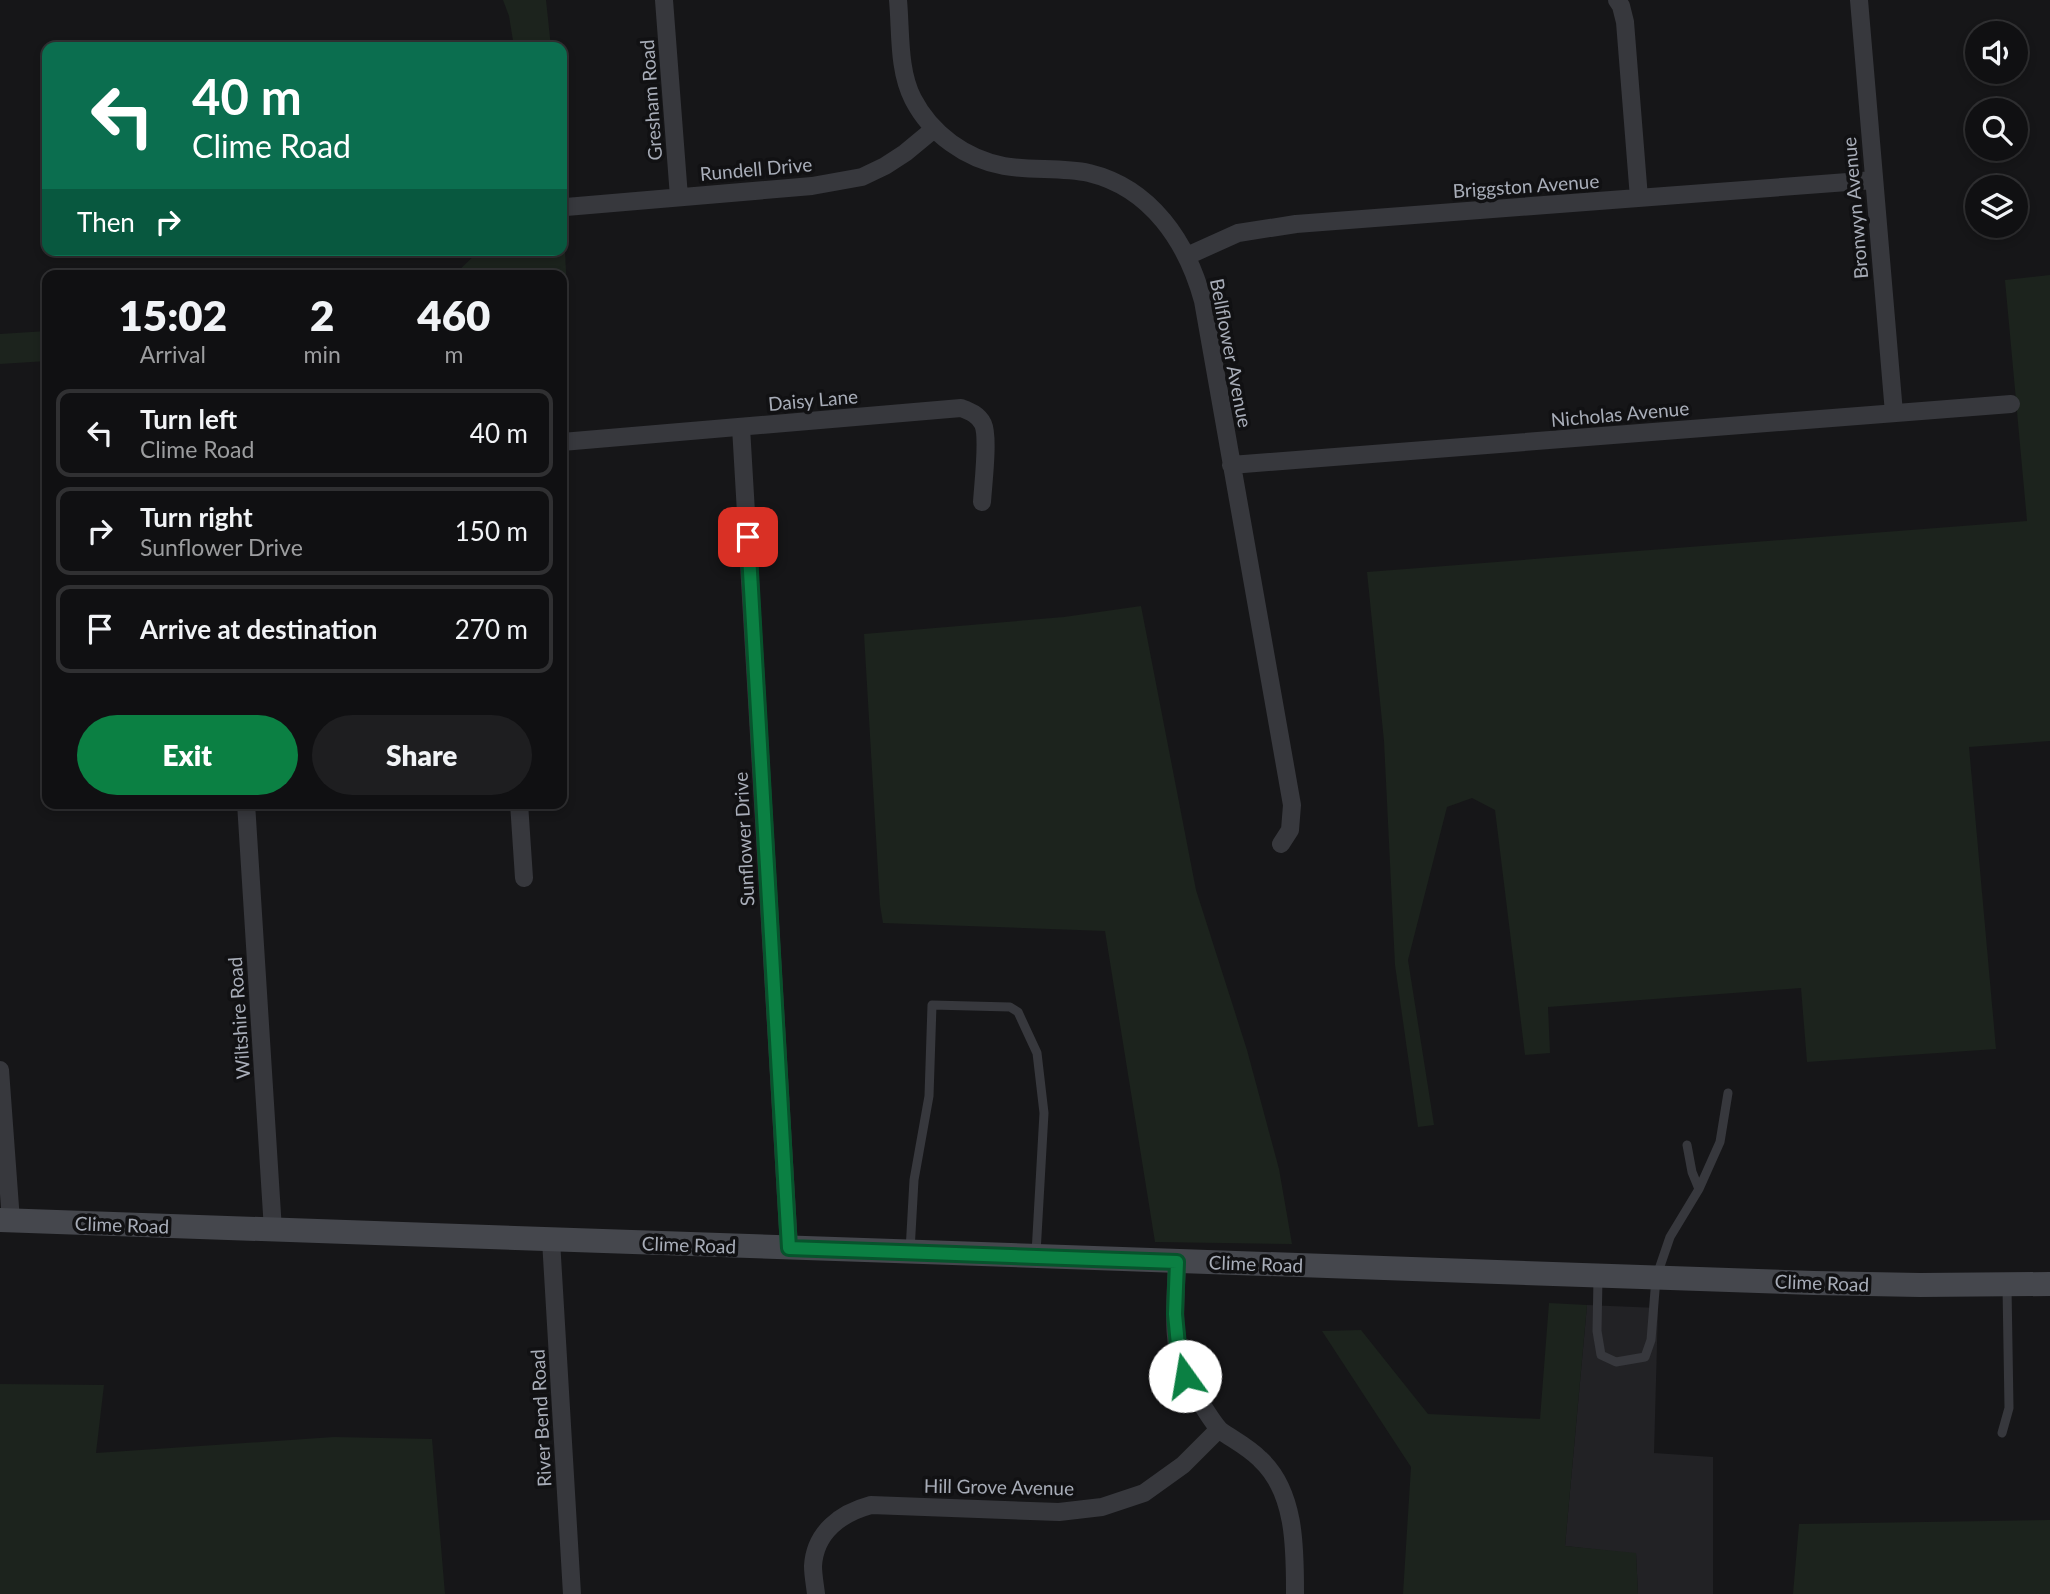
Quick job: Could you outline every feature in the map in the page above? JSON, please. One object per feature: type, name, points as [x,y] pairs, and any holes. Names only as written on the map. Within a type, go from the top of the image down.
[{"type":"main road","name":"Clime Road","points":[[6,1221],[1836,1284],[2050,1284]]},
{"type":"street","name":"Gresham Road","points":[[664,0],[679,197]]},
{"type":"street","name":"Bellflower Avenue","points":[[898,0],[907,82],[914,100],[934,129],[953,145],[986,161],[1005,166],[1069,170],[1114,182],[1154,208],[1171,228],[1187,256],[1203,301],[1292,805],[1290,830],[1281,844]]},
{"type":"street","points":[[1617,0],[1625,22],[1639,198]]},
{"type":"street","name":"Bronwyn Avenue","points":[[1859,0],[1894,413]]},
{"type":"street","name":"Rundell Drive","points":[[567,207],[813,186],[862,177],[905,153],[934,129]]},
{"type":"street","name":"Briggston Avenue","points":[[1187,256],[1238,233],[1285,226],[1874,180]]},
{"type":"street","name":"Nicholas Avenue","points":[[1231,465],[2011,404]]},
{"type":"street","name":"Daisy Lane","points":[[567,442],[961,408],[974,413],[983,424],[985,438],[982,502]]},
{"type":"street","name":"Sunflower Drive","points":[[741,427],[789,1248]]},
{"type":"street","name":"Wiltshire Road","points":[[246,809],[273,1230]]},
{"type":"street","points":[[519,809],[524,878]]},
{"type":"street","points":[[0,1070],[6,1221]]},
{"type":"street","name":"River Bend Road","points":[[551,1240],[572,1594]]},
{"type":"street","points":[[1177,1262],[1175,1314],[1185,1376],[1219,1429],[1262,1460],[1275,1478],[1293,1525],[1296,1594]]},
{"type":"street","name":"Hill Grove Avenue","points":[[816,1594],[813,1565],[817,1547],[825,1532],[838,1519],[853,1510],[871,1505],[1059,1512],[1102,1507],[1144,1493],[1183,1465],[1219,1429]]},
{"type":"lane","points":[[909,1252],[914,1180],[929,1096],[932,1005],[997,1006],[1010,1007],[1018,1012],[1037,1054],[1044,1113],[1036,1257]]},
{"type":"lane","points":[[1598,1276],[1597,1331],[1601,1355],[1616,1362],[1645,1357],[1651,1339],[1656,1278],[1670,1237],[1699,1189],[1720,1142],[1728,1093]]},
{"type":"lane","points":[[1687,1144],[1692,1172],[1699,1189]]},
{"type":"lane","points":[[2002,1433],[2009,1408],[2007,1285]]},
{"type":"shaded area","points":[[503,0],[546,0],[550,42],[513,42]]},
{"type":"shaded area","points":[[474,256],[565,256],[566,270],[459,270]]},
{"type":"shaded area","points":[[2050,275],[2050,741],[1969,747],[1996,1049],[1807,1062],[1801,988],[1548,1007],[1550,1053],[1525,1055],[1495,810],[1472,798],[1447,807],[1408,960],[1434,1125],[1418,1127],[1395,965],[1384,741],[1367,572],[2027,521],[2005,280]]},
{"type":"shaded area","points":[[42,331],[42,361],[0,364],[0,334]]},
{"type":"shaded area","points":[[1141,606],[1196,890],[1247,1050],[1279,1169],[1292,1244],[1155,1242],[1105,931],[883,923],[864,634],[1064,617]]},
{"type":"shaded area","points":[[1549,1303],[1587,1305],[1565,1546],[1636,1553],[1638,1594],[1403,1594],[1411,1467],[1322,1331],[1361,1330],[1428,1414],[1540,1419]]},
{"type":"shaded area","points":[[1587,1305],[1658,1308],[1654,1453],[1713,1457],[1713,1594],[1638,1594],[1636,1554],[1565,1546]]},
{"type":"shaded area","points":[[0,1384],[104,1385],[96,1453],[334,1437],[432,1439],[445,1594],[0,1594]]},
{"type":"shaded area","points":[[2050,1520],[2050,1594],[1793,1594],[1799,1524]]},
{"type":"route","points":[[748,537],[789,1248],[1177,1262],[1175,1314],[1185,1376]]}]
